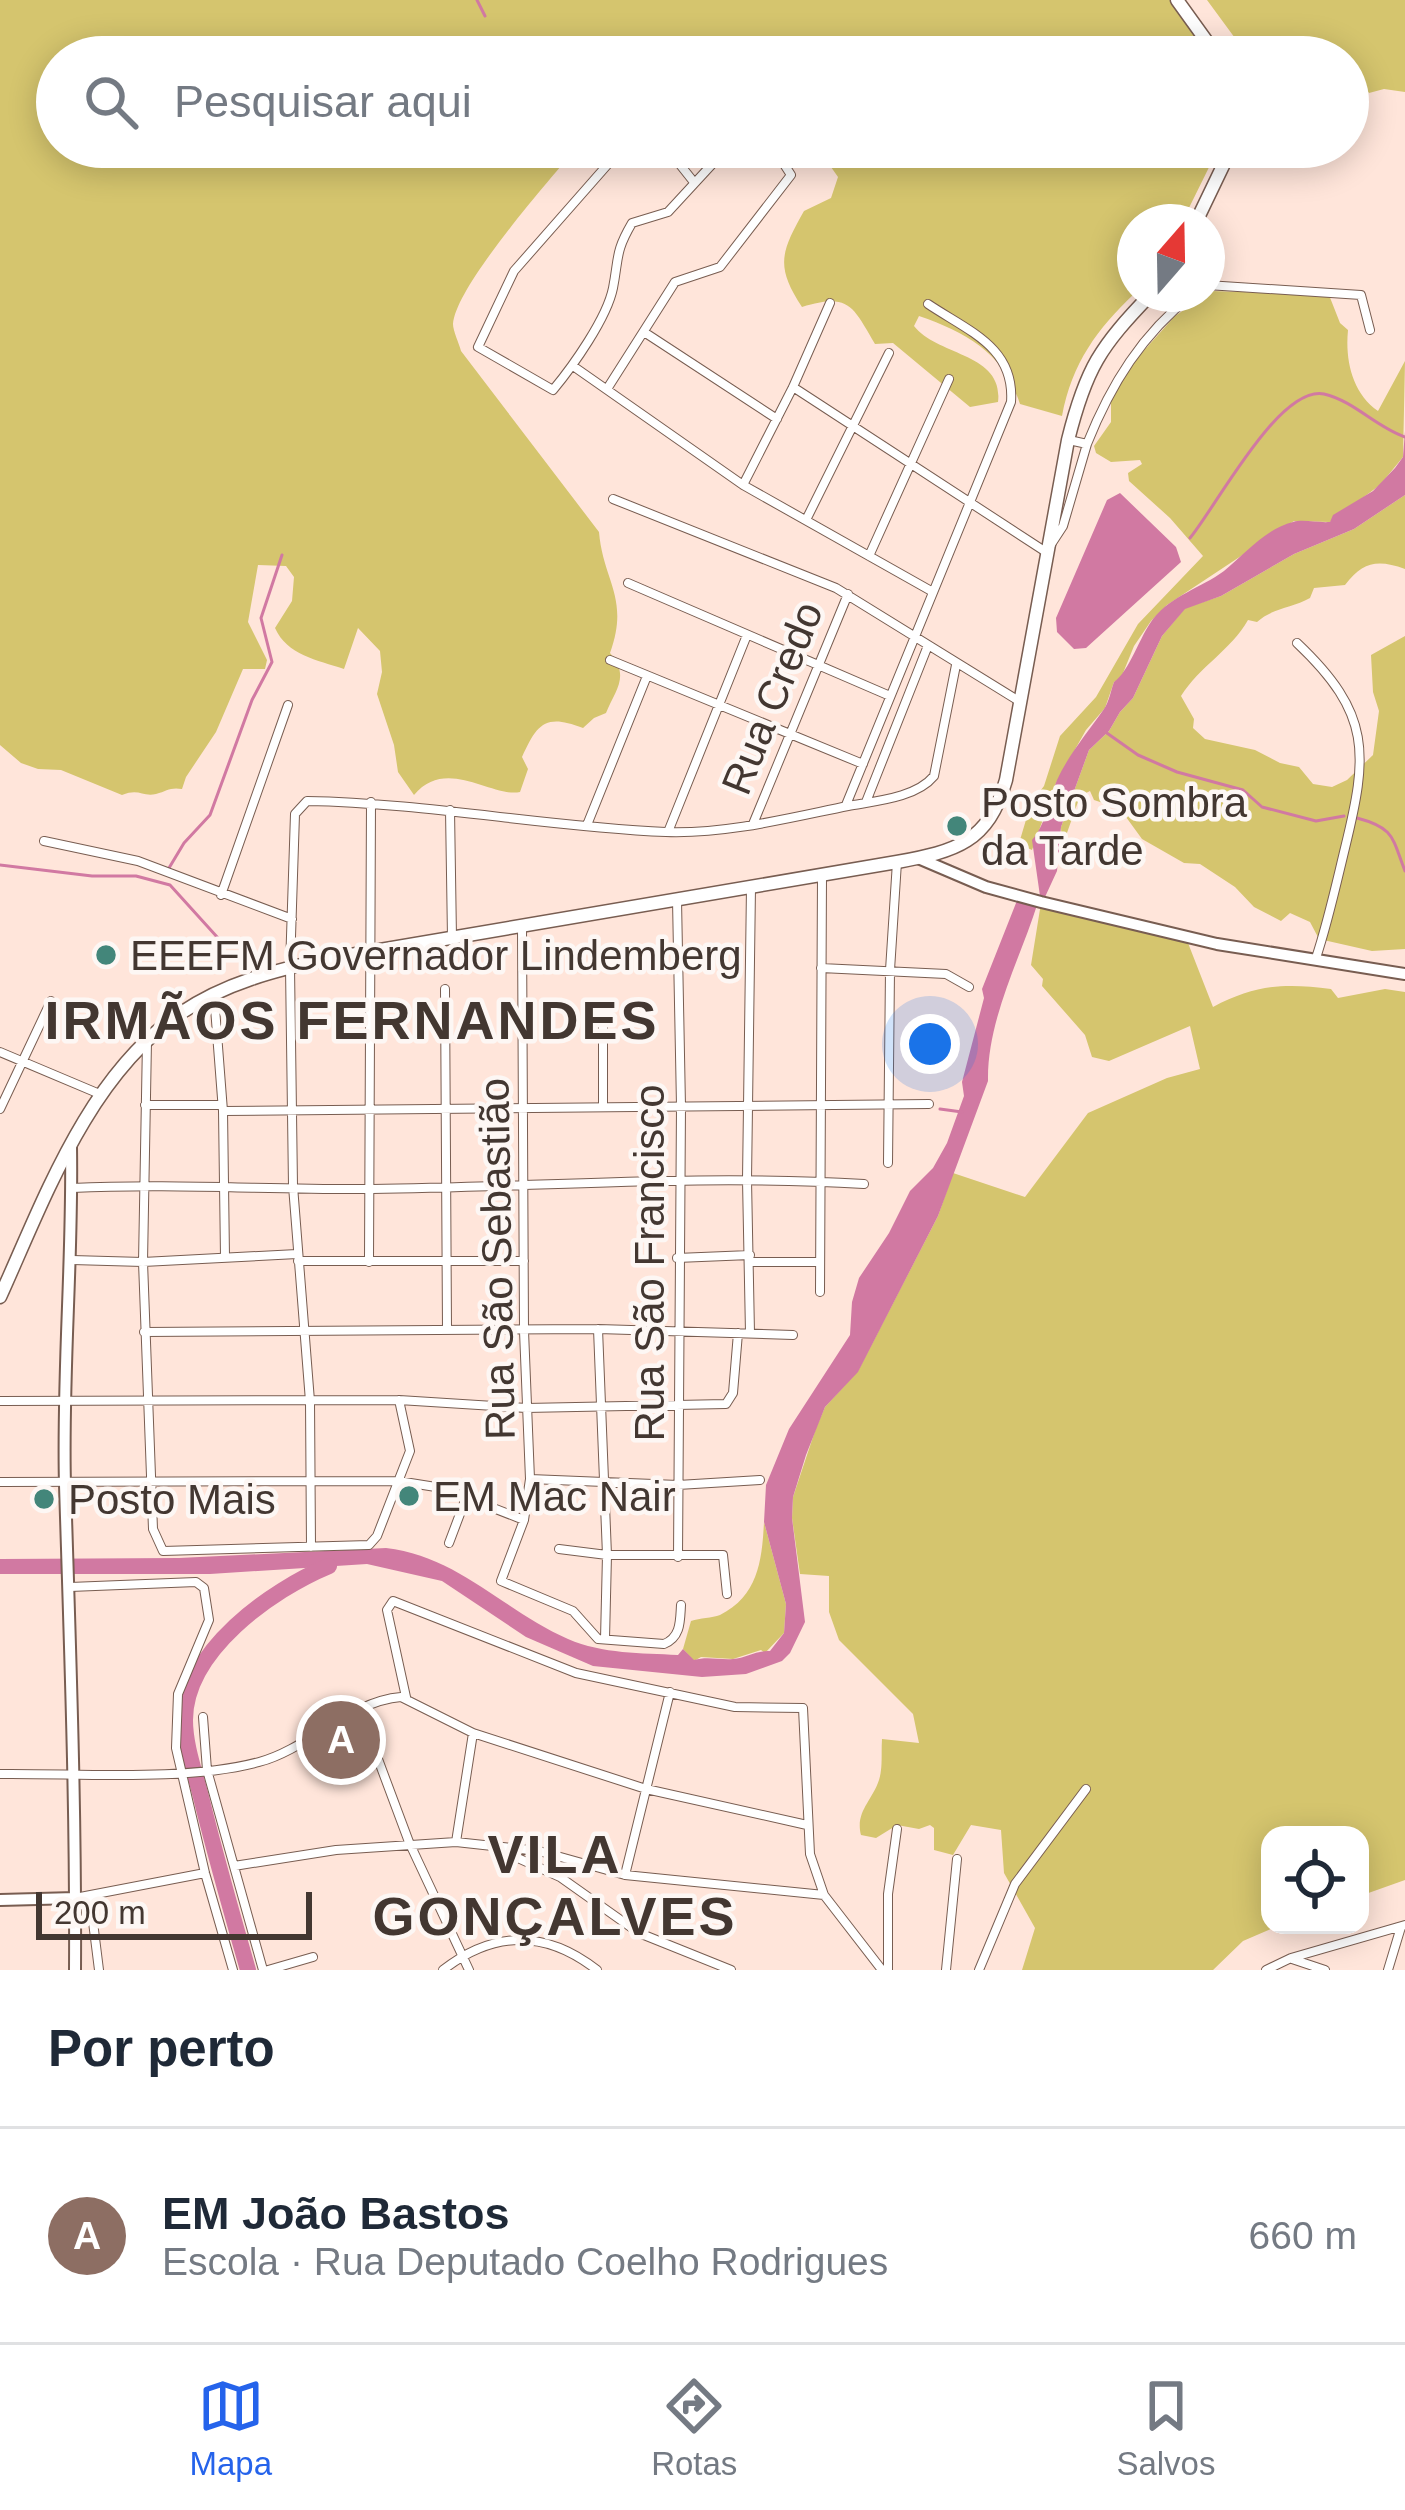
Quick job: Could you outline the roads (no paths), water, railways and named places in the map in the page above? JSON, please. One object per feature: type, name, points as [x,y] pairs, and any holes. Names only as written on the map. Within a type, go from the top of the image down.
[{"type":"main road","points":[[1177,0],[1203,36]]},
{"type":"main road","points":[[1205,204],[1222,168]]},
{"type":"main road","points":[[0,1307],[71,1147],[103,1095],[147,1040],[177,1015],[214,994],[290,967],[955,850],[987,824],[999,804],[1021,702],[1067,440],[1081,388],[1105,343],[1133,312]]},
{"type":"street","points":[[605,168],[514,271],[478,347],[553,389],[573,366],[613,292],[616,252],[632,223],[668,212],[706,168]]},
{"type":"street","points":[[683,168],[693,181]]},
{"type":"street","points":[[607,389],[675,282],[720,267],[790,176],[785,168]]},
{"type":"street","points":[[1225,286],[1361,296],[1370,330]]},
{"type":"street","points":[[743,485],[830,303]]},
{"type":"street","points":[[845,806],[1011,402],[1011,377],[997,350],[928,304]]},
{"type":"street","points":[[793,387],[1046,552],[1063,526],[1087,444],[1111,388],[1137,347],[1174,312]]},
{"type":"street","points":[[644,332],[777,419]]},
{"type":"street","points":[[806,520],[889,353]]},
{"type":"street","points":[[573,366],[743,485],[933,592]]},
{"type":"street","points":[[869,556],[949,380]]},
{"type":"street","points":[[1067,440],[1087,444]]},
{"type":"street","points":[[613,499],[848,595],[1021,702]]},
{"type":"street","points":[[628,583],[890,696]]},
{"type":"street","name":"Rua Credo","points":[[753,824],[848,595]]},
{"type":"street","points":[[668,832],[748,635]]},
{"type":"street","points":[[1298,643],[1341,692],[1353,717],[1361,762],[1358,795],[1316,958]]},
{"type":"street","points":[[866,802],[927,648]]},
{"type":"street","points":[[610,660],[863,764]]},
{"type":"street","points":[[311,1547],[310,1401],[291,1111],[295,814],[307,801],[371,802],[668,832],[753,824],[866,802],[921,788],[934,776],[956,665]]},
{"type":"street","points":[[587,825],[647,676]]},
{"type":"street","points":[[221,895],[287,706]]},
{"type":"street","points":[[369,1262],[371,802]]},
{"type":"street","points":[[450,811],[452,938]]},
{"type":"street","points":[[44,841],[129,858],[292,919]]},
{"type":"street","points":[[918,858],[1021,897],[1217,944],[1405,974]]},
{"type":"street","points":[[888,1163],[890,970],[897,862]]},
{"type":"street","points":[[820,1292],[822,876]]},
{"type":"street","points":[[750,1333],[751,886]]},
{"type":"street","name":"Rua São Francisco","points":[[677,898],[679,1557]]},
{"type":"street","name":"Rua São Sebastião","points":[[522,926],[524,1331],[530,1479],[524,1520],[501,1580],[574,1611],[594,1636],[605,1639]]},
{"type":"street","points":[[821,968],[946,974],[969,987]]},
{"type":"street","points":[[446,988],[447,1329]]},
{"type":"street","points":[[214,994],[223,1108],[225,1257]]},
{"type":"street","points":[[0,1109],[51,1001]]},
{"type":"street","points":[[603,1011],[603,1106]]},
{"type":"street","points":[[147,1040],[144,1332],[153,1530],[164,1552],[366,1546],[377,1536],[410,1451],[399,1400]]},
{"type":"street","points":[[0,1052],[103,1095]]},
{"type":"street","points":[[145,1105],[291,1111],[929,1103]]},
{"type":"street","points":[[71,1147],[65,1483],[75,1970]]},
{"type":"street","points":[[72,1188],[370,1189],[678,1180],[864,1184]]},
{"type":"street","points":[[677,1258],[819,1262]]},
{"type":"street","points":[[72,1260],[524,1261]]},
{"type":"street","points":[[144,1332],[598,1329],[793,1335]]},
{"type":"street","points":[[598,1329],[607,1555],[605,1639],[671,1641],[680,1626],[681,1605]]},
{"type":"street","points":[[0,1401],[399,1400],[526,1408],[726,1404],[734,1393],[739,1333]]},
{"type":"street","points":[[530,1479],[678,1485],[760,1480]]},
{"type":"street","points":[[0,1482],[398,1481],[433,1485],[524,1520]]},
{"type":"street","points":[[449,1543],[466,1498]]},
{"type":"street","points":[[559,1549],[607,1555],[721,1555],[727,1594]]},
{"type":"street","points":[[70,1583],[196,1582],[204,1588],[209,1617],[176,1703],[176,1748],[233,1970]]},
{"type":"street","points":[[406,1697],[387,1610],[396,1601],[543,1662],[758,1710],[798,1706],[806,1712],[810,1854],[824,1895],[885,1970]]},
{"type":"street","points":[[625,1875],[670,1692]]},
{"type":"street","points":[[0,1774],[183,1772],[274,1757],[360,1711],[390,1698],[406,1697],[473,1733],[646,1789],[807,1825]]},
{"type":"street","points":[[360,1711],[409,1842],[469,1970]]},
{"type":"street","points":[[202,1718],[204,1770],[266,1970],[313,1957]]},
{"type":"street","points":[[456,1842],[473,1733]]},
{"type":"street","points":[[980,1970],[1015,1884],[1086,1790]]},
{"type":"street","points":[[885,1970],[887,1894],[897,1829]]},
{"type":"street","points":[[233,1866],[409,1842],[456,1842],[564,1856],[625,1875],[824,1895]]},
{"type":"street","points":[[494,1848],[560,1877],[639,1933],[731,1970]]},
{"type":"street","points":[[946,1970],[957,1859]]},
{"type":"street","points":[[0,1900],[90,1898],[205,1873]]},
{"type":"street","points":[[90,1898],[99,1970]]},
{"type":"street","points":[[1267,1970],[1291,1958],[1403,1925],[1401,1943],[1388,1970]]},
{"type":"street","points":[[443,1970],[463,1954],[495,1941],[537,1941],[575,1954],[597,1970]]},
{"type":"street","points":[[1291,1958],[1325,1970]]},
{"type":"waterway","points":[[477,0],[485,16]]},
{"type":"waterway","points":[[1190,538],[1269,427],[1306,396],[1335,397],[1405,437]]},
{"type":"waterway","points":[[169,868],[210,815],[252,700],[272,662],[261,618],[282,555]]},
{"type":"waterway","points":[[1104,731],[1138,755],[1177,772],[1243,790],[1262,807],[1316,821],[1344,816]]},
{"type":"waterway","points":[[1357,818],[1385,830],[1405,871]]},
{"type":"waterway","points":[[0,865],[136,876],[170,885],[218,938]]},
{"type":"waterway","points":[[940,1109],[962,1112]]},
{"type":"waterway","points":[[248,1970],[189,1751],[185,1720],[189,1695],[199,1670],[235,1626],[282,1590],[329,1566]]},
{"type":"place","name":"Posto Sombra da Tarde","points":[[957,826]]},
{"type":"place","name":"EEEFM Governador Lindemberg","points":[[106,955]]},
{"type":"place","name":"EM Mac Nair","points":[[409,1496]]},
{"type":"place","name":"Posto Mais","points":[[44,1499]]},
{"type":"place","name":"EM João Bastos","points":[[341,1740]]},
{"type":"district","name":"IRMÃOS FERNANDES","points":[[352,1020]]},
{"type":"district","name":"VILA GONÇALVES","points":[[555,1885]]}]
